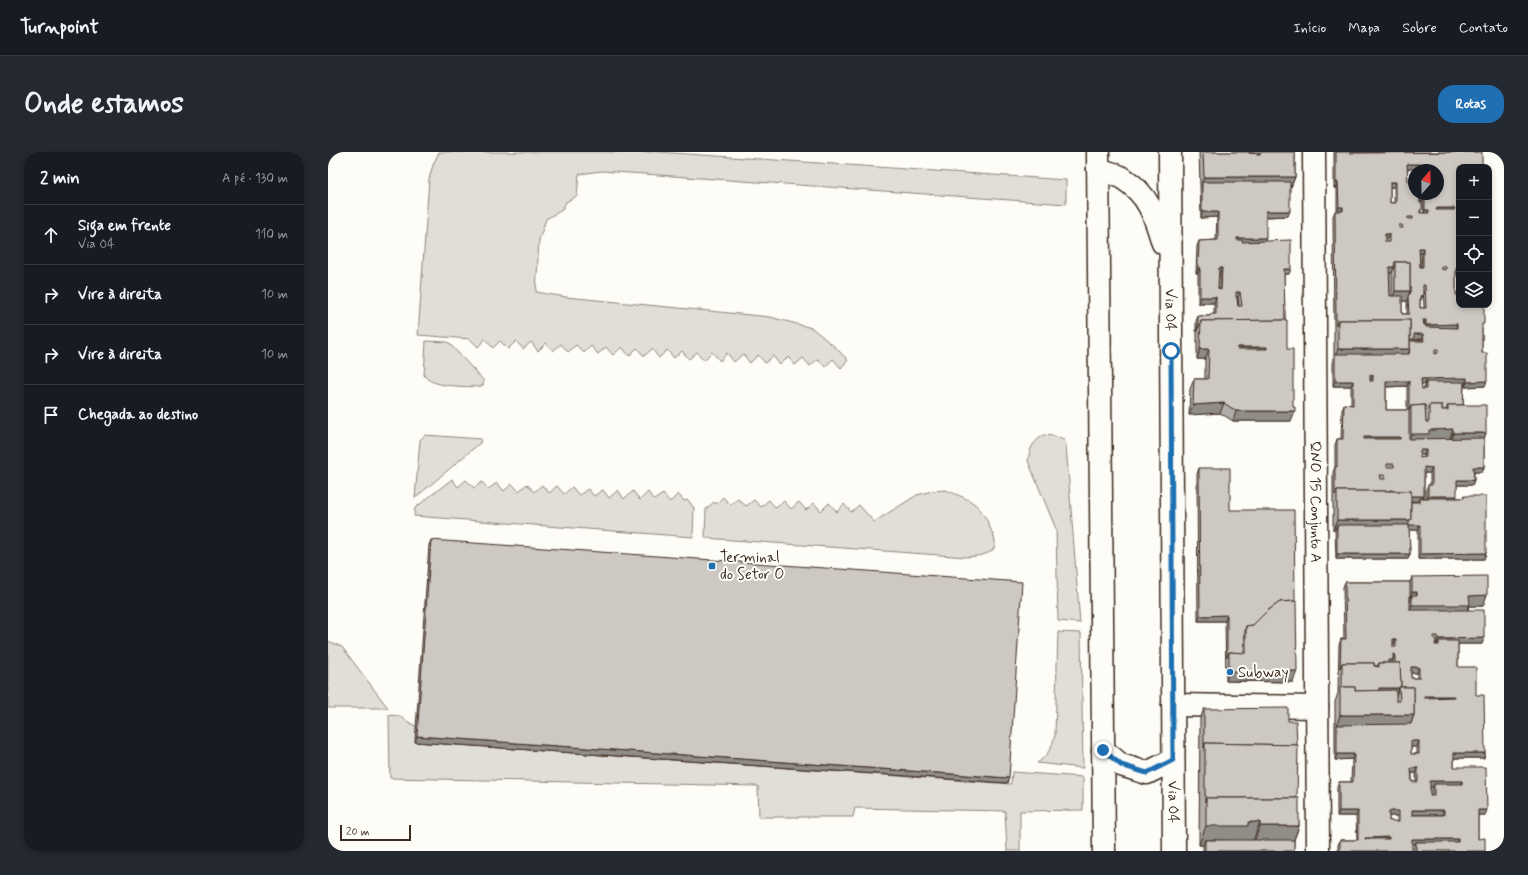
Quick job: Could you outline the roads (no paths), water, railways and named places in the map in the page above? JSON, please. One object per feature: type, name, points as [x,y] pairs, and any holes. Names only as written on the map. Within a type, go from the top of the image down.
[{"type":"main road","name":"Via O4","points":[[1170,152],[1174,851]]},
{"type":"main road","name":"QNO 15 Conjunto A","points":[[1314,152],[1318,851]]},
{"type":"main road","points":[[1098,161],[1124,178],[1143,194],[1156,217],[1170,267]]},
{"type":"main road","points":[[1098,161],[1104,851]]},
{"type":"main road","points":[[1173,705],[1317,707]]},
{"type":"main road","points":[[1103,750],[1121,765],[1147,773],[1173,760]]},
{"type":"place","name":"Terminal do Setor O","points":[[712,566]]},
{"type":"place","name":"Subway","points":[[1230,672]]}]
